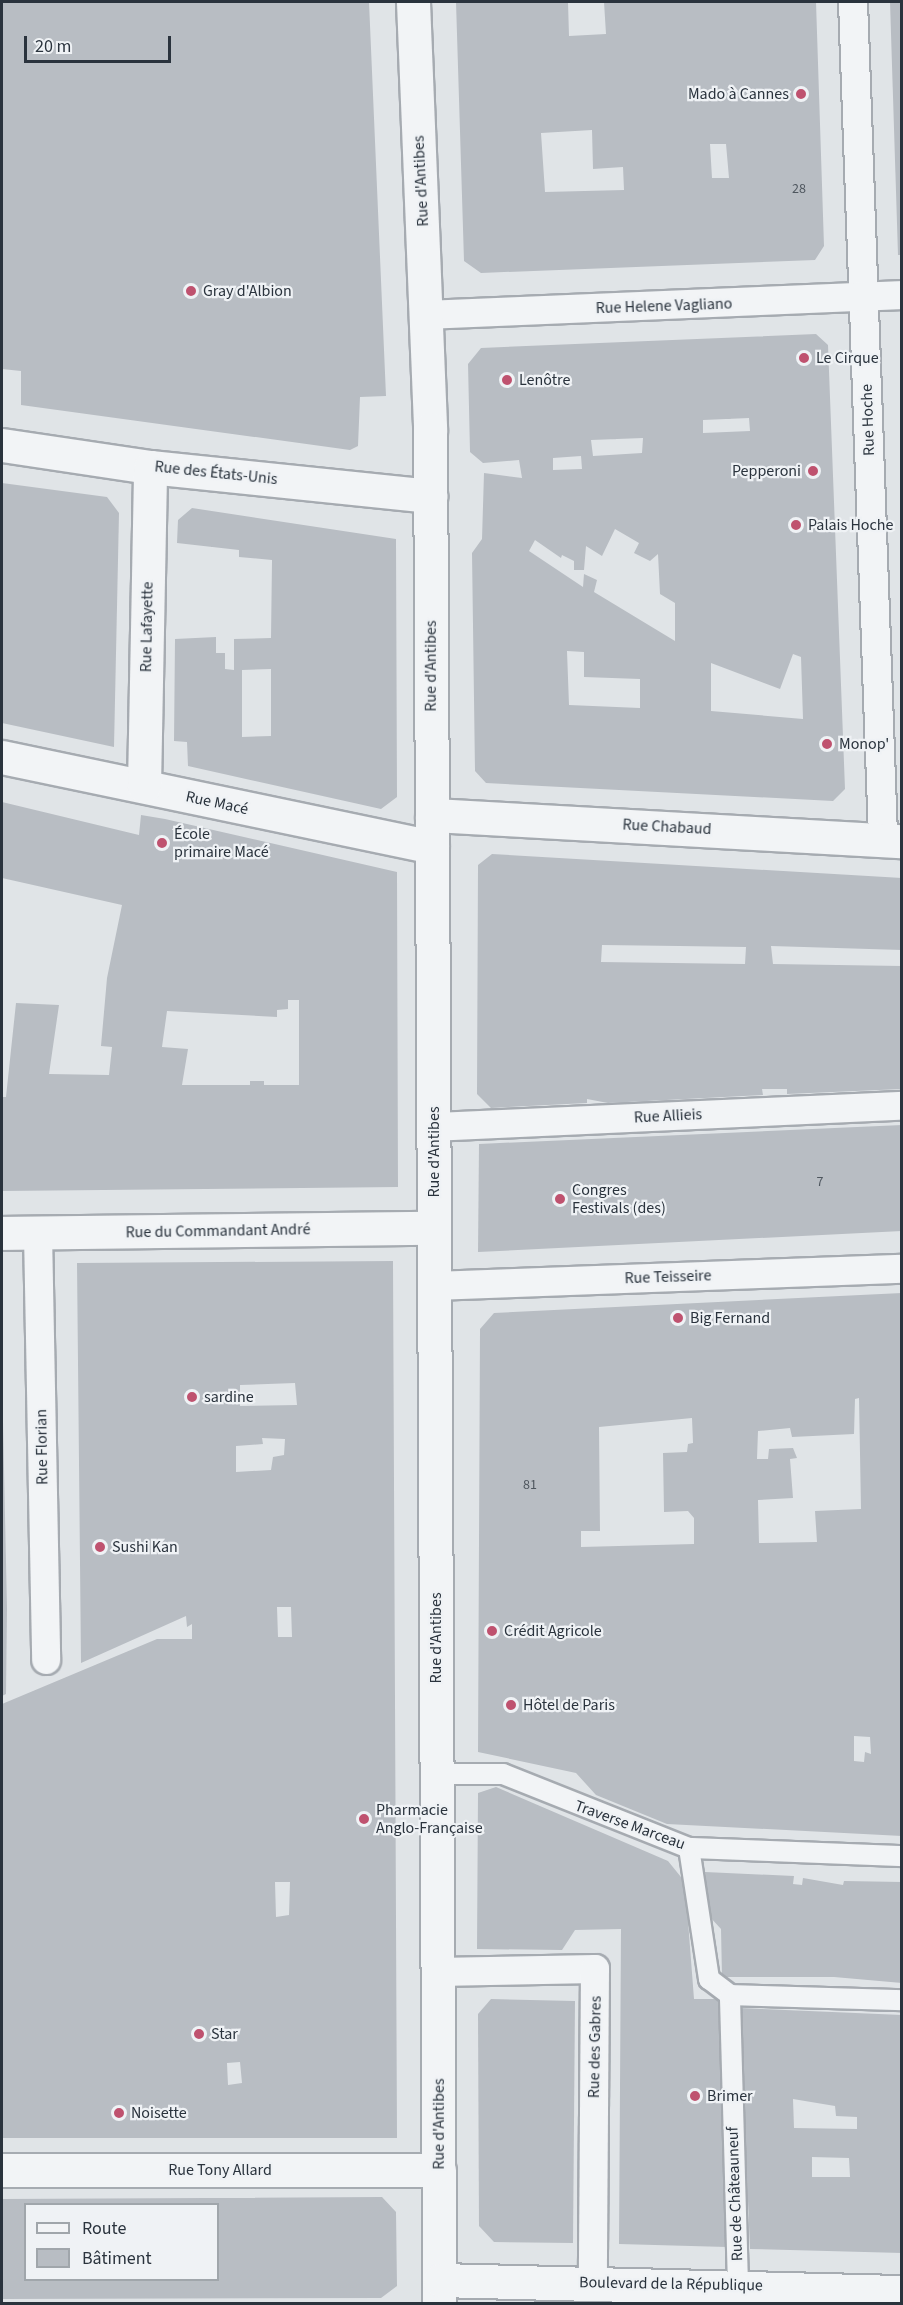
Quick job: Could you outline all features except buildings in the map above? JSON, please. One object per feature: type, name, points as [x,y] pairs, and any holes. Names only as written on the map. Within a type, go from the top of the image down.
[{"type":"street","name":"Rue d'Antibes","points":[[413,2],[427,315],[431,496],[440,2292]]},
{"type":"street","name":"Rue Hoche","points":[[853,2],[864,298],[892,840]]},
{"type":"street","name":"Rue Helene Vagliano","points":[[427,315],[902,296]]},
{"type":"street","name":"Rue des États-Unis","points":[[2,445],[150,467],[431,496]]},
{"type":"street","name":"Rue Lafayette","points":[[144,786],[150,467]]},
{"type":"street","name":"Rue Macé","points":[[2,757],[432,847]]},
{"type":"street","name":"Rue Chabaud","points":[[432,815],[892,840]]},
{"type":"street","name":"Rue Allieis","points":[[434,1127],[902,1106]]},
{"type":"street","name":"Rue du Commandant André","points":[[2,1233],[434,1228]]},
{"type":"street","name":"Rue Florian","points":[[38,1233],[46,1660]]},
{"type":"street","name":"Rue Teisseire","points":[[434,1286],[902,1269]]},
{"type":"street","name":"Rue des Gabres","points":[[438,1972],[595,1969],[593,2282]]},
{"type":"street","name":"Rue Tony Allard","points":[[2,2170],[439,2170]]},
{"type":"street","name":"Boulevard de la République","points":[[440,2292],[593,2282],[738,2284],[902,2292]]},
{"type":"lane","name":"Traverse Marceau","points":[[437,1774],[503,1774],[689,1848],[902,1856]]},
{"type":"lane","points":[[689,1848],[710,1979],[730,1995],[902,2000]]},
{"type":"lane","name":"Rue de Châteauneuf","points":[[730,1995],[738,2284]]},
{"type":"place","name":"Mado à Cannes","points":[[801,94]]},
{"type":"place","name":"Gray d'Albion","points":[[191,291]]},
{"type":"place","name":"Le Cirque","points":[[804,358]]},
{"type":"place","name":"Lenôtre","points":[[507,380]]},
{"type":"place","name":"Pepperoni","points":[[813,471]]},
{"type":"place","name":"Palais Hoche","points":[[796,525]]},
{"type":"place","name":"Monop'","points":[[827,744]]},
{"type":"place","name":"École primaire Macé","points":[[162,843]]},
{"type":"place","name":"Congres Festivals (des)","points":[[560,1199]]},
{"type":"place","name":"Big Fernand","points":[[678,1318]]},
{"type":"place","name":"sardine","points":[[192,1397]]},
{"type":"place","name":"Sushi Kan","points":[[100,1547]]},
{"type":"place","name":"Crédit Agricole","points":[[492,1631]]},
{"type":"place","name":"Hôtel de Paris","points":[[511,1705]]},
{"type":"place","name":"Pharmacie Anglo-Française","points":[[364,1819]]},
{"type":"place","name":"Star","points":[[199,2034]]},
{"type":"place","name":"Brimer","points":[[695,2096]]},
{"type":"place","name":"Noisette","points":[[119,2113]]}]
